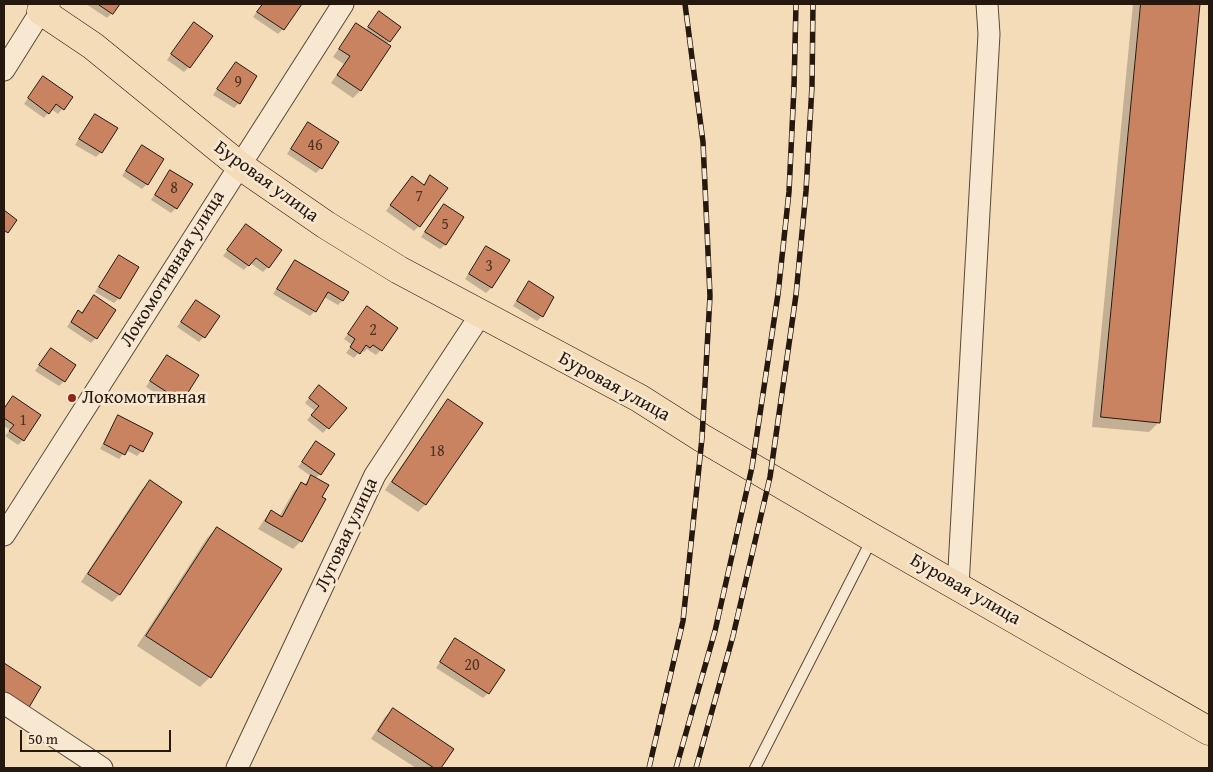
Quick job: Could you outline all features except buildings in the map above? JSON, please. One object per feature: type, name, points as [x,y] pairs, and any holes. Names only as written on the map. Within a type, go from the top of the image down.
[{"type":"main road","name":"Буровая улица","points":[[44,7],[239,165],[342,235],[400,270],[640,398],[702,438],[1209,731]]},
{"type":"street","name":"Локомотивная улица","points":[[4,535],[343,4]]},
{"type":"street","points":[[958,586],[989,34],[987,4]]},
{"type":"street","points":[[4,70],[44,7]]},
{"type":"street","name":"Луговая улица","points":[[237,768],[375,475],[481,314]]},
{"type":"street","points":[[4,703],[102,768]]},
{"type":"lane","points":[[754,768],[873,538]]},
{"type":"railway","points":[[649,768],[683,621],[702,438],[710,296],[703,142],[685,4]]},
{"type":"railway","points":[[676,768],[715,631],[752,467],[778,294],[789,192],[796,4]]},
{"type":"railway","points":[[696,768],[733,636],[770,477],[796,295],[806,191],[812,86],[813,4]]},
{"type":"place","name":"Локомотивная","points":[[72,398]]}]
